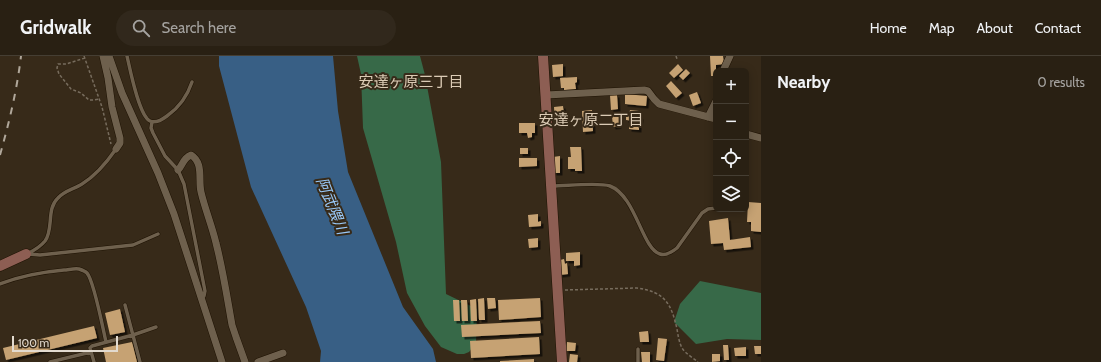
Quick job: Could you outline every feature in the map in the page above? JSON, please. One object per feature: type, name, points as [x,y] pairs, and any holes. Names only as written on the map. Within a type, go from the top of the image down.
[{"type":"street","points":[[103,56],[112,107],[120,138],[120,143],[116,150]]},
{"type":"street","points":[[109,56],[122,93],[170,201],[222,362]]},
{"type":"street","points":[[543,56],[562,362]]},
{"type":"street","points":[[725,68],[730,56]]},
{"type":"street","points":[[546,95],[644,90],[648,91],[659,104],[713,119]]},
{"type":"street","points":[[708,118],[715,104]]},
{"type":"street","points":[[749,135],[761,138]]},
{"type":"street","points":[[178,170],[184,159],[191,156],[195,158],[199,166],[201,193],[216,241],[232,325],[245,362]]},
{"type":"street","points":[[0,266],[26,254]]},
{"type":"street","points":[[258,362],[283,353]]},
{"type":"lane","points":[[127,56],[137,97],[147,119],[152,122],[164,118],[180,105],[189,91],[192,82]]},
{"type":"lane","points":[[152,122],[151,128],[156,140],[165,156],[178,170],[184,184],[205,291],[204,296],[201,299]]},
{"type":"lane","points":[[26,254],[33,251],[45,242],[49,229],[52,209],[58,198],[90,178],[116,150]]},
{"type":"lane","points":[[551,186],[600,184],[609,186],[616,190],[623,195],[628,202],[641,229],[656,252],[660,254],[671,253],[677,248],[702,213],[708,209],[713,208]]},
{"type":"lane","points":[[26,254],[40,255],[122,247],[133,245],[158,234]]},
{"type":"lane","points":[[0,284],[34,274],[53,271],[76,269],[84,271],[88,274],[93,289],[106,342]]},
{"type":"lane","points":[[125,304],[140,362]]},
{"type":"lane","points":[[94,362],[90,348],[92,346],[156,327]]},
{"type":"lane","points":[[638,349],[638,362]]},
{"type":"lane","points":[[50,362],[91,352]]},
{"type":"path","points":[[100,99],[89,100],[81,93],[70,89],[57,71],[58,64],[66,64],[84,57],[100,99],[109,141],[116,150]]},
{"type":"path","points":[[557,291],[637,288],[646,289],[662,296],[669,305],[673,314],[682,349],[698,362]]},
{"type":"green space","points":[[357,56],[420,56],[425,75],[441,162],[446,294],[477,309],[476,343],[469,352],[464,354],[457,354],[441,347],[425,326],[407,293],[396,242],[363,128],[361,74]]},
{"type":"green space","points":[[700,281],[761,293],[761,340],[727,339],[696,344],[674,322],[680,304]]},
{"type":"water","name":"阿武隈川","points":[[219,56],[333,56],[338,111],[348,172],[403,307],[433,349],[436,362],[320,362],[321,351],[306,307],[251,187],[219,66]]},
{"type":"building","points":[[710,56],[723,56],[724,64],[716,65],[716,68],[713,68],[713,76],[711,76]]},
{"type":"building","points":[[563,64],[563,76],[553,77],[552,65]]},
{"type":"building","points":[[678,64],[683,70],[674,78],[669,73]]},
{"type":"building","points":[[686,69],[690,73],[683,80],[679,76]]},
{"type":"building","points":[[577,77],[577,82],[575,83],[576,89],[564,90],[564,88],[561,88],[560,78]]},
{"type":"building","points":[[671,81],[682,93],[676,98],[666,86]]},
{"type":"building","points":[[697,92],[701,103],[693,106],[689,95]]},
{"type":"building","points":[[625,94],[647,96],[646,106],[625,104]]},
{"type":"building","points":[[610,95],[617,95],[618,109],[611,110]]},
{"type":"building","points":[[563,106],[565,123],[555,124],[554,107]]},
{"type":"building","points":[[592,110],[593,131],[583,132],[582,111]]},
{"type":"building","points":[[630,110],[639,111],[638,117],[641,117],[640,122],[626,120],[626,115],[629,115]]},
{"type":"building","points":[[619,115],[619,126],[613,127],[612,116]]},
{"type":"building","points":[[629,122],[639,123],[639,130],[629,129]]},
{"type":"building","points":[[519,123],[535,123],[535,133],[532,133],[532,137],[528,138],[527,133],[519,133]]},
{"type":"building","points":[[570,147],[581,147],[582,171],[568,169],[568,157],[571,157]]},
{"type":"building","points":[[520,148],[528,148],[528,154],[520,154]]},
{"type":"building","points":[[560,156],[560,173],[554,173],[553,157]]},
{"type":"building","points":[[519,158],[537,158],[537,166],[519,167]]},
{"type":"building","points":[[749,202],[761,203],[761,232],[751,231],[751,222],[747,222]]},
{"type":"building","points":[[538,214],[538,222],[541,221],[541,226],[529,227],[528,215]]},
{"type":"building","points":[[728,218],[730,240],[750,237],[751,247],[724,250],[723,243],[711,244],[709,221]]},
{"type":"building","points":[[538,238],[538,247],[529,248],[528,239]]},
{"type":"building","points":[[580,252],[580,265],[574,266],[574,261],[566,261],[566,253]]},
{"type":"building","points":[[564,259],[565,264],[567,263],[568,274],[560,275],[560,260]]},
{"type":"building","points":[[484,298],[485,320],[479,320],[478,299]]},
{"type":"building","points":[[487,298],[495,298],[496,308],[488,309]]},
{"type":"building","points":[[540,298],[541,317],[499,320],[498,300]]},
{"type":"building","points":[[476,299],[477,321],[471,321],[470,300]]},
{"type":"building","points":[[453,300],[459,300],[460,321],[454,321]]},
{"type":"building","points":[[461,300],[467,300],[468,321],[462,321]]},
{"type":"building","points":[[120,309],[125,332],[110,335],[105,313]]},
{"type":"building","points":[[540,321],[541,333],[462,337],[461,325]]},
{"type":"building","points":[[94,326],[97,338],[6,360],[3,348]]},
{"type":"building","points":[[648,331],[649,342],[640,342],[639,332]]},
{"type":"building","points":[[539,337],[540,354],[471,358],[470,341]]},
{"type":"building","points":[[658,338],[667,339],[664,361],[656,360]]},
{"type":"building","points":[[132,342],[137,362],[106,362],[103,348]]},
{"type":"building","points":[[567,342],[576,343],[575,351],[566,351]]},
{"type":"building","points":[[723,345],[728,345],[729,360],[724,360]]},
{"type":"building","points":[[754,346],[761,346],[761,354],[755,354]]},
{"type":"building","points":[[746,347],[746,356],[735,356],[734,348]]},
{"type":"building","points":[[641,352],[650,352],[650,362],[642,362]]},
{"type":"building","points":[[570,354],[578,355],[577,362],[569,362]]},
{"type":"building","points":[[712,354],[720,354],[720,361],[712,362]]},
{"type":"building","points":[[534,359],[534,362],[500,362],[500,361]]},
{"type":"railway","points":[[0,155],[7,131],[21,56]]},
{"type":"district","name":"安達ヶ原三丁目","points":[[411,82]]},
{"type":"district","name":"安達ヶ原二丁目","points":[[591,120]]}]
